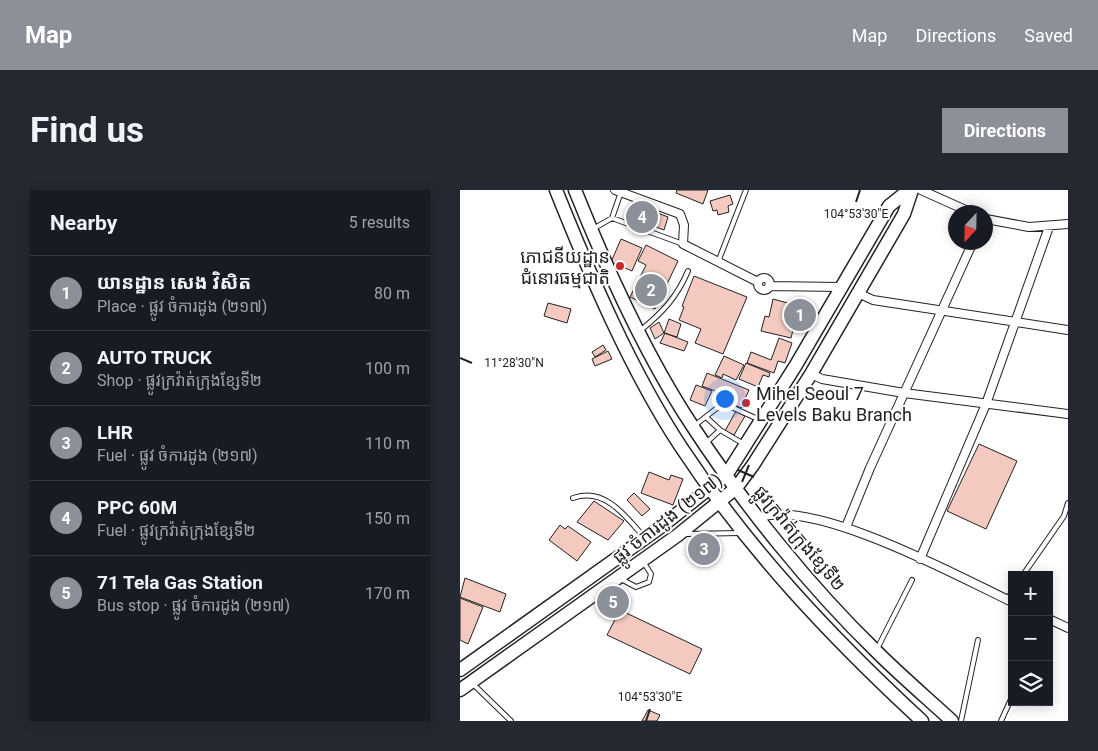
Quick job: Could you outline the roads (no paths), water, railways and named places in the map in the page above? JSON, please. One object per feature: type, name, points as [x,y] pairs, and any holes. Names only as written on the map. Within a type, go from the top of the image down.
[{"type":"main road","points":[[556,190],[576,240],[644,385],[681,447],[742,533],[855,659],[922,721]]},
{"type":"main road","name":"ផ្លូវក្រវ៉ាត់ក្រុងខ្សែទី២","points":[[575,190],[591,230],[639,331],[662,376],[692,427],[779,544],[876,651],[952,721]]},
{"type":"main road","name":"ផ្លូវ ចំការដូង (២១៧)","points":[[460,670],[645,538],[727,474],[762,421],[889,206],[910,190]]},
{"type":"main road","name":"ផ្លូវ ចំការដូង (២១៧)","points":[[460,690],[678,534],[720,503],[736,488],[753,465],[811,374],[904,214],[910,190]]},
{"type":"street","points":[[921,190],[954,205]]},
{"type":"street","points":[[618,191],[680,214],[684,224],[683,244],[758,282],[766,278],[769,286],[840,287]]},
{"type":"street","points":[[993,221],[1008,225],[1049,227],[1068,224]]},
{"type":"street","points":[[920,559],[986,404],[1049,227]]},
{"type":"street","points":[[846,527],[870,468],[969,250]]},
{"type":"street","points":[[858,293],[872,300],[1068,330]]},
{"type":"street","points":[[811,374],[822,379],[904,394],[1068,414]]},
{"type":"street","points":[[758,518],[769,513],[814,517],[846,527],[1008,600]]},
{"type":"street","points":[[1053,621],[1068,628]]},
{"type":"lane","points":[[718,262],[746,190]]},
{"type":"lane","points":[[591,230],[612,218],[618,191]]},
{"type":"lane","points":[[612,218],[683,244]]},
{"type":"lane","points":[[639,331],[669,305],[679,292],[688,271]]},
{"type":"lane","points":[[692,427],[717,408],[726,405],[762,421]]},
{"type":"lane","points":[[706,417],[720,430],[746,446]]},
{"type":"lane","points":[[705,444],[720,430]]},
{"type":"lane","points":[[574,498],[585,494],[602,498],[622,514],[645,538]]},
{"type":"lane","points":[[1027,571],[1064,516],[1068,504]]},
{"type":"lane","points":[[678,534],[742,533]]},
{"type":"lane","points":[[619,577],[636,587],[649,582],[650,574],[642,560]]},
{"type":"lane","points":[[876,651],[912,580]]},
{"type":"lane","points":[[961,721],[978,640]]},
{"type":"lane","points":[[471,683],[511,721]]},
{"type":"lane","points":[[1001,721],[1008,706]]},
{"type":"place","name":"PPC 60M","points":[[642,217]]},
{"type":"place","name":"ភោជនីយដ្ឋាន ជំនោរធម្មជាតិ","points":[[620,266]]},
{"type":"place","name":"AUTO TRUCK","points":[[651,290]]},
{"type":"place","name":"យានដ្ឋាន សេង វិសិត","points":[[800,315]]},
{"type":"place","name":"Mihel Seoul 7 Levels Baku Branch","points":[[746,403]]},
{"type":"place","name":"LHR","points":[[704,549]]},
{"type":"place","name":"71 Tela Gas Station","points":[[613,602]]}]
